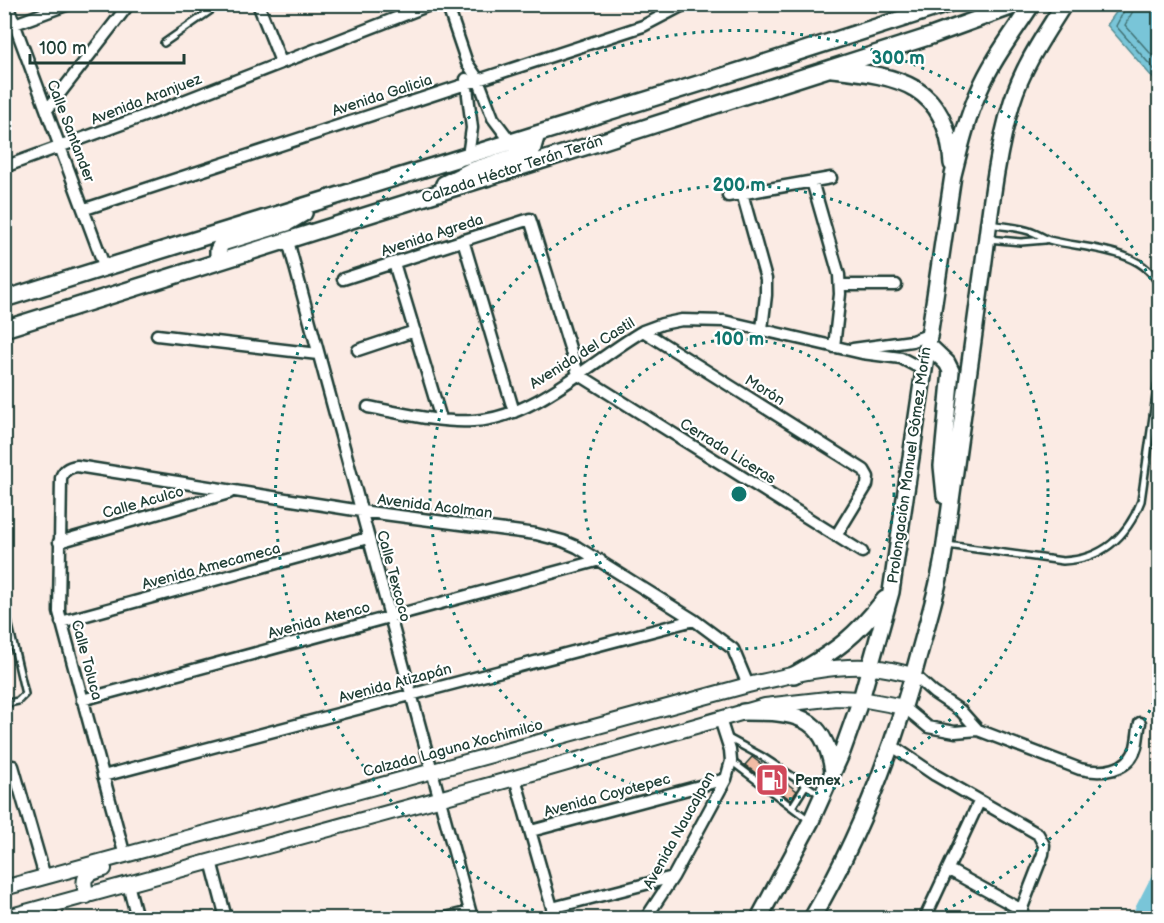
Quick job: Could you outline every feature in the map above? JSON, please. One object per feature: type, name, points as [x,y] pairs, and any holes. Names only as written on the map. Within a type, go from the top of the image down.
[{"type":"main road","name":"Calzada Héctor Terán Terán","points":[[4,299],[468,156],[925,8],[948,4]]},
{"type":"main road","name":"Calzada Héctor Terán Terán","points":[[4,329],[931,36],[1018,4]]},
{"type":"main road","name":"Prolongación Manuel Gómez Morín","points":[[759,918],[811,821],[861,699],[891,592],[952,175],[979,91],[993,64],[1032,4]]},
{"type":"main road","points":[[812,918],[863,819],[914,675],[934,600],[945,545],[988,231],[1011,102],[1036,48],[1064,4]]},
{"type":"main road","points":[[826,68],[889,77],[911,86],[928,98],[945,125],[951,150],[952,175]]},
{"type":"main road","points":[[415,200],[464,173],[531,151],[534,148],[537,134]]},
{"type":"main road","points":[[218,262],[218,250],[222,243],[287,223],[321,201]]},
{"type":"main road","points":[[928,340],[951,371],[942,466],[947,520]]},
{"type":"main road","points":[[794,675],[846,642],[864,626],[891,592]]},
{"type":"main road","name":"Calzada Laguna Xochimilco","points":[[4,888],[748,685],[794,675],[852,667],[870,667],[914,675]]},
{"type":"main road","points":[[4,918],[42,913],[128,884],[515,778],[743,712],[789,702],[836,698],[861,699],[904,707]]},
{"type":"main road","points":[[743,712],[782,713],[794,715],[808,722],[826,741],[833,771]]},
{"type":"main road","points":[[87,896],[84,881],[90,874],[160,853],[181,840]]},
{"type":"street","name":"Calle Santander","points":[[8,4],[10,26],[47,110],[105,268]]},
{"type":"street","points":[[10,26],[69,4]]},
{"type":"street","points":[[47,110],[129,4]]},
{"type":"street","points":[[258,4],[281,62]]},
{"type":"street","name":"Avenida Aranjuez","points":[[4,167],[164,109],[432,4]]},
{"type":"street","points":[[447,4],[467,63],[478,79],[493,118],[511,142]]},
{"type":"street","name":"Avenida Galicia","points":[[85,209],[644,26],[685,4]]},
{"type":"street","points":[[467,63],[466,83],[472,128],[468,156]]},
{"type":"street","points":[[728,196],[831,178]]},
{"type":"street","points":[[812,181],[836,263],[840,285],[834,346]]},
{"type":"street","points":[[742,193],[766,279],[762,329]]},
{"type":"street","name":"Avenida Agreda","points":[[343,279],[530,219],[578,374]]},
{"type":"street","points":[[463,240],[514,412]]},
{"type":"street","name":"Calle Texcoco","points":[[288,241],[471,915]]},
{"type":"street","points":[[394,262],[441,420]]},
{"type":"street","points":[[840,285],[896,285]]},
{"type":"street","name":"Avenida del Castil","points":[[368,407],[441,420],[492,419],[514,412],[539,399],[643,331],[681,320],[724,321],[870,355],[901,358],[924,370]]},
{"type":"street","points":[[358,350],[415,331]]},
{"type":"street","name":"Morón","points":[[643,331],[864,470],[868,477],[867,485],[836,536]]},
{"type":"street","points":[[157,335],[318,354]]},
{"type":"street","name":"Avenida del Castil","points":[[850,349],[928,340]]},
{"type":"street","name":"Cerrada Liceras","points":[[578,374],[862,552]]},
{"type":"street","name":"Avenida Acolman","points":[[66,470],[77,465],[361,511],[551,537],[577,547],[600,560],[694,620],[734,650],[748,685]]},
{"type":"street","name":"Calle Toluca","points":[[66,470],[62,473],[61,478],[58,602],[61,622],[125,856]]},
{"type":"street","name":"Calle Aculco","points":[[59,542],[234,491]]},
{"type":"street","name":"Avenida Amecameca","points":[[61,622],[368,538]]},
{"type":"street","name":"Avenida Atenco","points":[[82,700],[600,560]]},
{"type":"street","name":"Avenida Atizapán","points":[[103,777],[694,620]]},
{"type":"street","points":[[914,675],[934,693],[962,711],[978,730]]},
{"type":"street","points":[[904,707],[928,727],[955,732],[978,730],[1080,769],[1094,772],[1114,769],[1131,759],[1136,748],[1140,723]]},
{"type":"street","name":"Avenida Naucalpan","points":[[646,918],[673,877],[726,779],[730,761],[728,738],[720,719]]},
{"type":"street","points":[[891,745],[934,775],[1038,834],[1044,845],[1043,854],[1020,914],[949,870]]},
{"type":"street","points":[[13,766],[45,877]]},
{"type":"street","points":[[515,778],[553,913],[673,877]]},
{"type":"street","name":"Avenida Coyotepec","points":[[531,831],[726,779]]},
{"type":"street","points":[[925,918],[979,802]]},
{"type":"street","points":[[211,861],[226,918]]},
{"type":"street","points":[[128,884],[137,918]]},
{"type":"street","points":[[446,918],[471,915]]},
{"type":"lane","points":[[164,44],[220,4]]},
{"type":"lane","points":[[988,231],[1022,229],[1046,240]]},
{"type":"lane","points":[[988,231],[1021,242],[1046,240],[1114,252],[1146,269],[1160,288]]},
{"type":"lane","points":[[945,545],[1063,561],[1083,559],[1107,548],[1123,534],[1134,519],[1141,501],[1160,367]]},
{"type":"lane","points":[[4,604],[25,694],[18,701],[4,704]]},
{"type":"lane","points":[[728,738],[763,757],[822,796]]},
{"type":"lane","points":[[730,761],[811,821]]},
{"type":"lane","points":[[792,807],[806,785]]},
{"type":"water","points":[[1122,4],[1159,5],[1159,85],[1107,25]]},
{"type":"building","name":"Pemex","points":[[752,757],[797,791],[791,800],[745,765]]},
{"type":"waterway","points":[[1140,918],[1160,879]]},
{"type":"place","name":"Pemex","points":[[772,780]]}]
